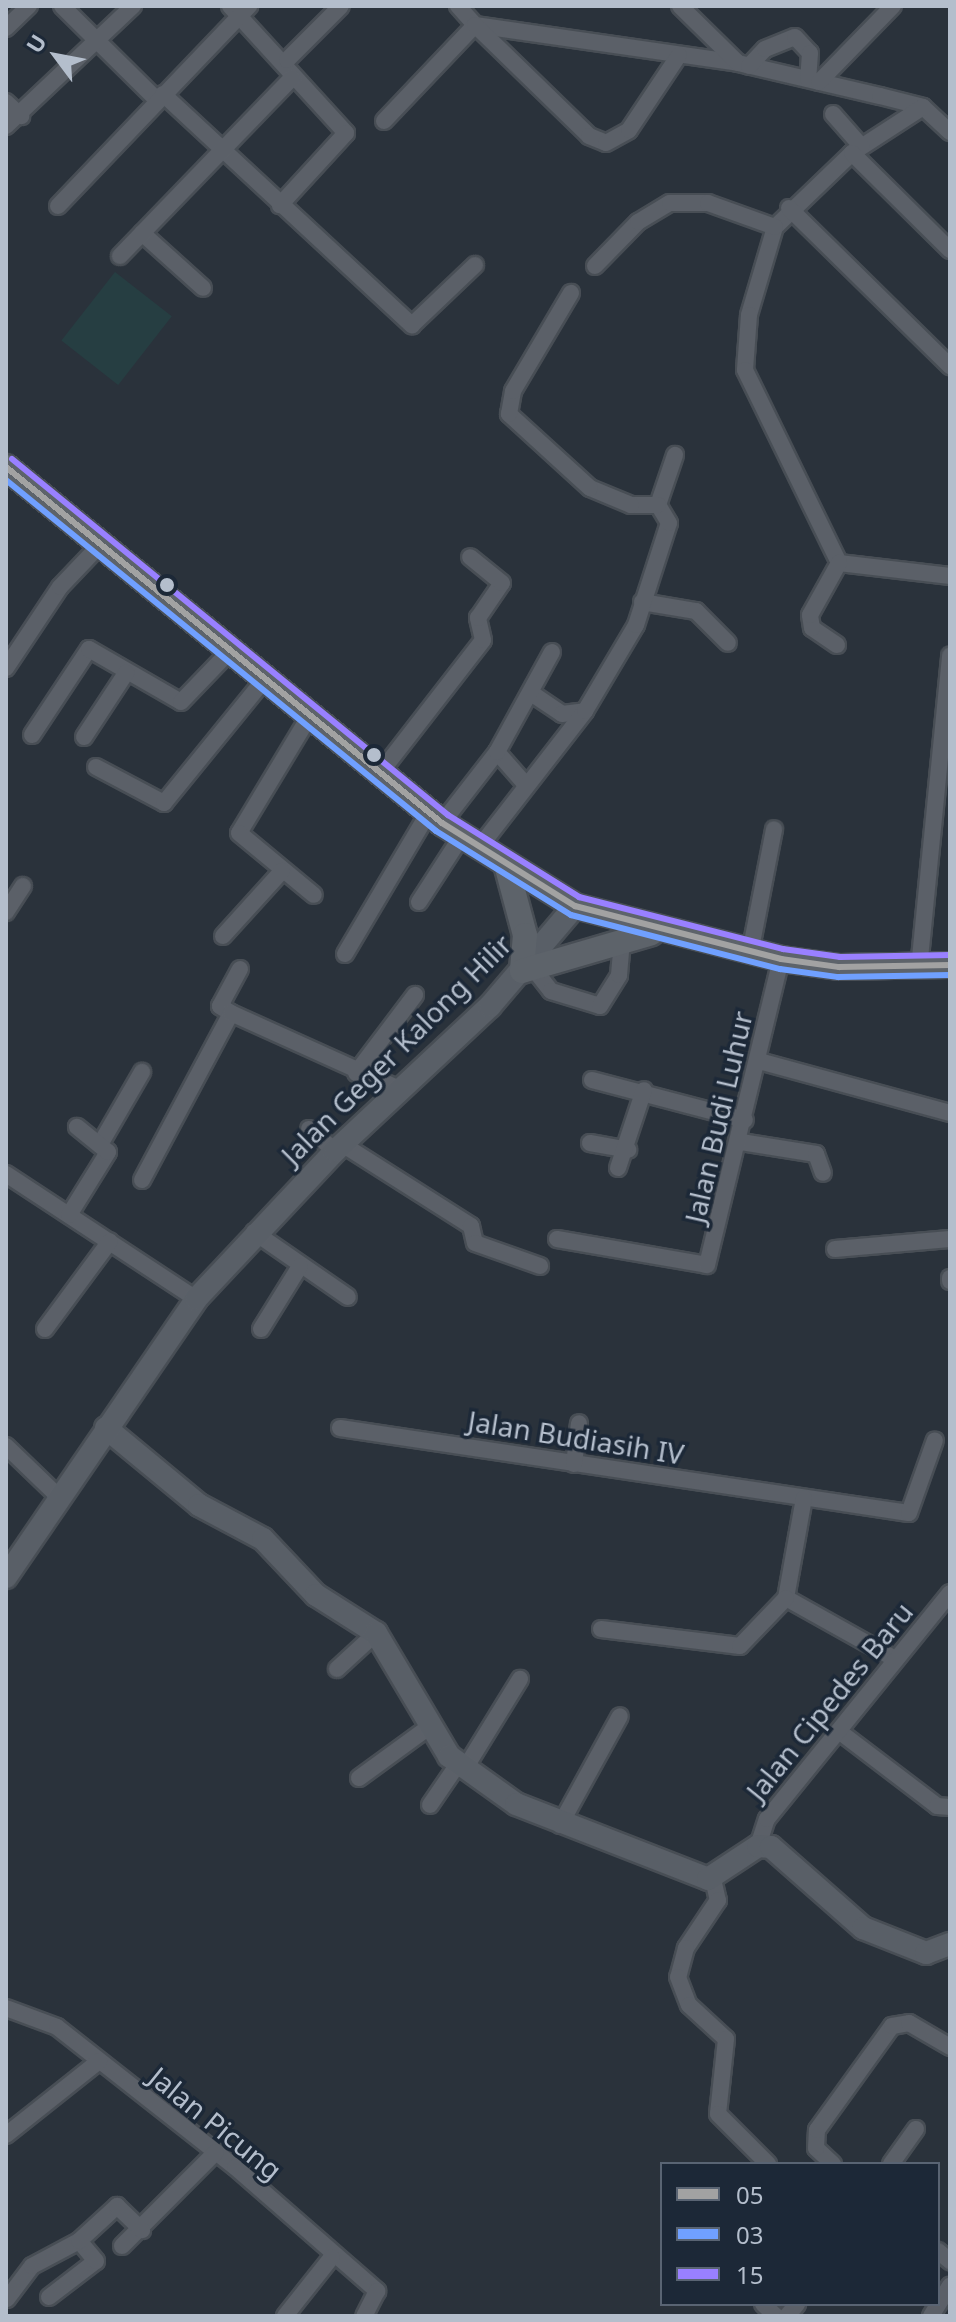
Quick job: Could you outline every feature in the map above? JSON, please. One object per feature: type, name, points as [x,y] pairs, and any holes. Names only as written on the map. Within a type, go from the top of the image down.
[{"type":"main road","points":[[6,467],[309,717],[453,830],[507,868],[575,906],[658,932],[781,959],[919,968],[950,965]]},
{"type":"main road","points":[[507,868],[525,935],[527,969],[622,938],[658,932]]},
{"type":"street","points":[[62,6],[98,43],[221,150],[412,325],[475,265]]},
{"type":"street","points":[[6,126],[21,116],[133,6]]},
{"type":"street","points":[[287,60],[341,6]]},
{"type":"street","points":[[458,6],[589,136],[606,143],[629,130],[679,55]]},
{"type":"street","points":[[680,6],[744,65]]},
{"type":"street","points":[[814,80],[893,6]]},
{"type":"street","points":[[6,28],[25,8]]},
{"type":"street","points":[[58,206],[239,9],[287,60],[292,78],[346,133],[280,205]]},
{"type":"street","points":[[475,25],[744,65],[814,80],[923,107],[950,132]]},
{"type":"street","points":[[384,121],[475,25]]},
{"type":"street","points":[[744,65],[765,49],[795,37],[810,53],[814,80]]},
{"type":"street","points":[[120,256],[292,78]]},
{"type":"street","points":[[6,102],[21,116]]},
{"type":"street","points":[[839,563],[745,370],[749,315],[775,227],[789,208],[857,149],[923,107]]},
{"type":"street","points":[[833,114],[857,149],[950,250]]},
{"type":"street","points":[[595,266],[638,222],[670,203],[708,203],[775,227]]},
{"type":"street","points":[[789,208],[950,366]]},
{"type":"street","points":[[142,233],[203,288]]},
{"type":"street","points":[[571,293],[513,391],[509,414],[590,488],[631,505],[658,505]]},
{"type":"street","points":[[658,505],[675,455]]},
{"type":"street","points":[[345,954],[453,830],[526,785],[585,711],[636,625],[669,523],[658,505]]},
{"type":"street","points":[[6,668],[60,587],[101,544]]},
{"type":"street","points":[[380,773],[483,640],[478,618],[502,583],[470,557]]},
{"type":"street","points":[[839,563],[950,576]]},
{"type":"street","points":[[837,645],[812,628],[810,615],[839,563]]},
{"type":"street","points":[[642,602],[696,611],[728,643]]},
{"type":"street","points":[[32,735],[89,649],[166,699],[186,702],[229,652]]},
{"type":"street","points":[[419,902],[453,830],[552,652]]},
{"type":"street","points":[[919,968],[943,781],[950,656]]},
{"type":"street","points":[[84,737],[126,673]]},
{"type":"street","points":[[96,767],[164,803],[264,680]]},
{"type":"street","points":[[531,693],[562,714],[585,711]]},
{"type":"street","points":[[309,717],[240,828],[282,871],[314,895]]},
{"type":"street","points":[[497,752],[526,785]]},
{"type":"street","points":[[750,953],[774,829]]},
{"type":"street","points":[[223,936],[282,871]]},
{"type":"street","points":[[6,912],[23,886]]},
{"type":"street","name":"Jalan Geger Kalong Hilir","points":[[6,1577],[13,1551],[61,1499],[106,1428],[196,1299],[254,1232],[338,1148],[527,969],[575,906]]},
{"type":"street","points":[[527,969],[551,991],[600,1006],[619,975],[622,938]]},
{"type":"street","name":"Jalan Budi Luhur","points":[[557,1239],[688,1267],[711,1259],[741,1142],[781,959]]},
{"type":"street","points":[[240,969],[220,1006],[356,1073],[399,1089]]},
{"type":"street","points":[[356,1073],[415,995]]},
{"type":"street","points":[[142,1180],[231,1013]]},
{"type":"street","points":[[759,1061],[950,1113]]},
{"type":"street","points":[[102,1141],[142,1072]]},
{"type":"street","points":[[592,1080],[644,1090],[745,1120]]},
{"type":"street","points":[[618,1168],[628,1150],[644,1090]]},
{"type":"street","points":[[69,1215],[107,1155],[102,1141],[77,1127]]},
{"type":"street","points":[[309,1129],[471,1226],[475,1243],[540,1266]]},
{"type":"street","points":[[741,1142],[811,1152],[820,1157],[823,1173]]},
{"type":"street","points":[[590,1143],[628,1150]]},
{"type":"street","points":[[6,1174],[196,1299]]},
{"type":"street","points":[[254,1232],[348,1297]]},
{"type":"street","points":[[835,1249],[950,1239]]},
{"type":"street","points":[[45,1329],[110,1241]]},
{"type":"street","points":[[261,1329],[300,1266]]},
{"type":"street","points":[[574,1464],[579,1423]]},
{"type":"street","points":[[106,1428],[199,1505],[263,1539],[316,1595],[376,1633],[429,1727],[461,1767],[560,1825],[713,1879]]},
{"type":"street","name":"Jalan Budiasih IV","points":[[340,1428],[909,1513],[935,1440]]},
{"type":"street","points":[[6,1446],[61,1499]]},
{"type":"street","points":[[601,1629],[740,1646],[786,1598],[804,1498]]},
{"type":"street","name":"Jalan Cipedes Baru","points":[[758,1846],[767,1819],[950,1593]]},
{"type":"street","points":[[786,1598],[895,1659]]},
{"type":"street","points":[[337,1669],[376,1633]]},
{"type":"street","points":[[430,1805],[461,1767],[520,1679]]},
{"type":"street","points":[[560,1825],[620,1716]]},
{"type":"street","points":[[359,1778],[429,1727]]},
{"type":"street","points":[[840,1732],[937,1806],[950,1807]]},
{"type":"street","points":[[713,1879],[758,1846],[789,1857],[834,1906],[882,1938],[933,1954],[950,1944]]},
{"type":"street","points":[[713,1879],[718,1900],[686,1948],[678,1977],[689,2005],[726,2039],[718,2114],[766,2162]]},
{"type":"street","name":"Jalan Picung","points":[[6,2008],[54,2025],[216,2152],[378,2298],[364,2316]]},
{"type":"street","points":[[831,2162],[813,2138],[897,2022],[950,2047]]},
{"type":"street","points":[[6,2135],[99,2061]]},
{"type":"street","points":[[892,2162],[916,2129]]},
{"type":"street","points":[[122,2246],[142,2230],[216,2152]]},
{"type":"street","points":[[7,2299],[32,2266],[79,2241],[117,2206],[142,2230]]},
{"type":"street","points":[[49,2297],[96,2261],[79,2241]]},
{"type":"street","points":[[285,2316],[332,2257]]},
{"type":"green space","points":[[115,272],[172,316],[118,385],[61,341]]},
{"type":"transit line","name":"15","points":[[12,459],[448,815],[579,897],[783,949],[840,957],[950,955]]},
{"type":"transit line","name":"05","points":[[6,467],[442,823],[575,906],[781,959],[839,967],[950,965]]},
{"type":"transit line","name":"03","points":[[6,480],[436,831],[571,915],[780,969],[838,977],[950,975]]}]
